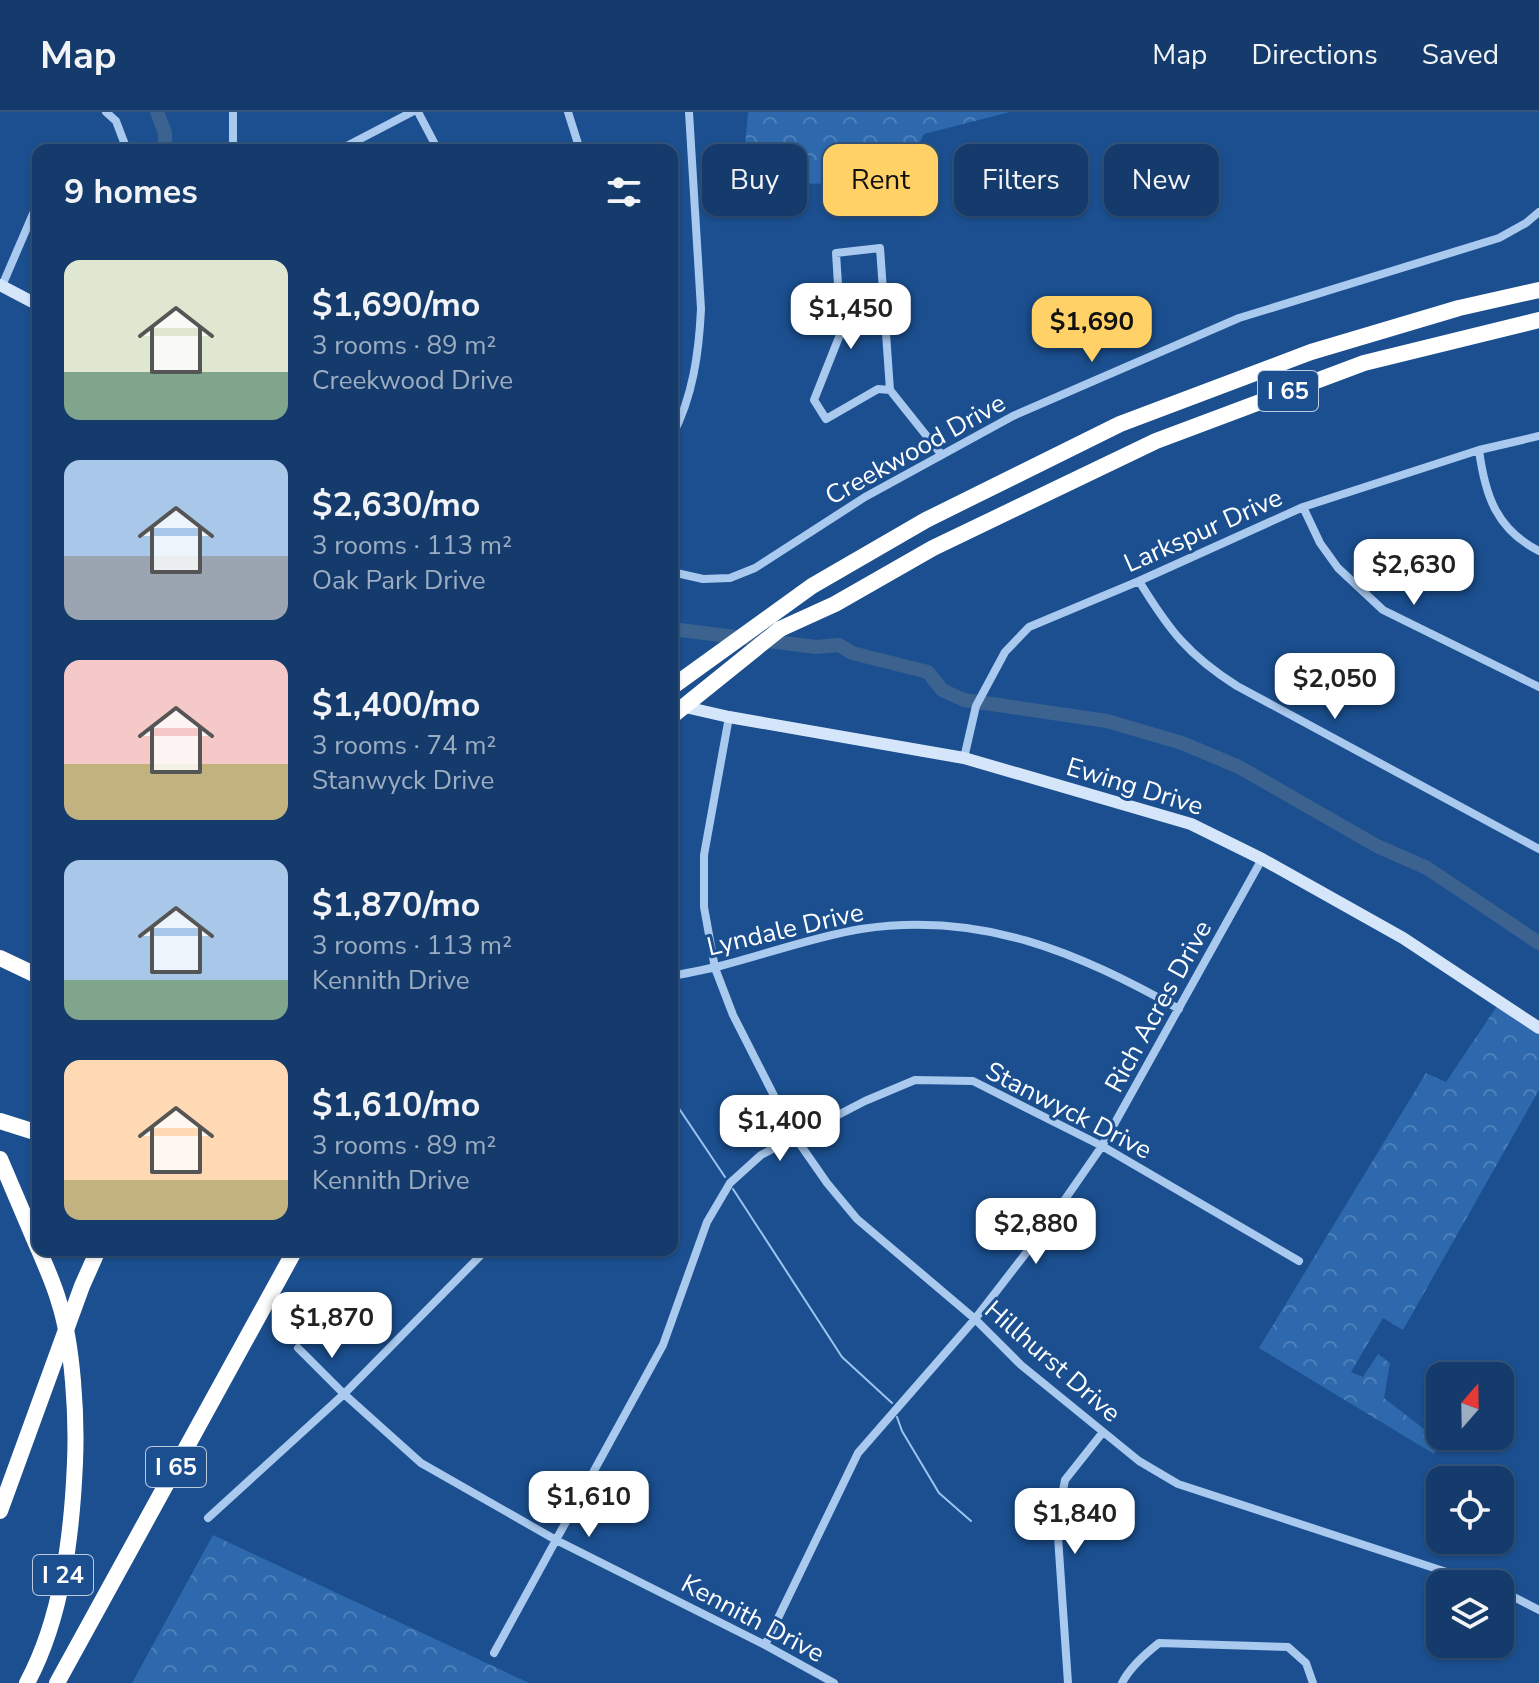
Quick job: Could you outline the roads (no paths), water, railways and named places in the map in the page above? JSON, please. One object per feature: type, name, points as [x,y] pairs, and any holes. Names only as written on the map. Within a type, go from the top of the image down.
[{"type":"highway","name":"I 65","points":[[678,683],[812,586],[926,520],[1120,424],[1311,352],[1459,308],[1539,290]]},
{"type":"highway","name":"I 65","points":[[678,711],[780,629],[835,604],[933,548],[1156,441],[1364,363],[1539,320]]},
{"type":"highway","points":[[0,958],[32,973]]},
{"type":"highway","points":[[0,1121],[32,1131]]},
{"type":"highway","name":"I 24","points":[[2,1164],[32,1234]]},
{"type":"highway","name":"I 24","points":[[27,1683],[56,1604],[65,1567],[77,1428],[60,1304],[41,1256]]},
{"type":"highway","points":[[0,1511],[95,1256]]},
{"type":"highway","name":"I 65","points":[[57,1683],[292,1256]]},
{"type":"main road","points":[[1,286],[32,302]]},
{"type":"main road","name":"Ewing Drive","points":[[678,705],[964,758],[1191,824],[1262,859],[1403,938],[1539,1028]]},
{"type":"street","points":[[106,112],[116,121],[125,144]]},
{"type":"street","points":[[233,112],[233,144]]},
{"type":"street","points":[[351,144],[412,112]]},
{"type":"street","points":[[418,112],[435,144]]},
{"type":"street","points":[[568,112],[578,144]]},
{"type":"street","points":[[678,418],[696,366],[700,339],[701,309],[689,112]]},
{"type":"street","name":"Creekwood Drive","points":[[678,573],[703,579],[730,578],[755,568],[865,497],[1013,416],[1239,318],[1499,238],[1539,212]]},
{"type":"street","points":[[1,286],[32,216]]},
{"type":"street","points":[[890,390],[878,389],[826,419],[814,400],[841,332],[836,253],[880,248],[890,390],[941,454]]},
{"type":"street","name":"Larkspur Drive","points":[[964,758],[976,706],[1005,652],[1029,627],[1303,507],[1479,450],[1539,436]]},
{"type":"street","points":[[1479,450],[1490,503],[1506,526],[1539,551]]},
{"type":"street","points":[[1303,507],[1320,543],[1338,568],[1383,610],[1539,687]]},
{"type":"street","points":[[1139,581],[1179,642],[1208,667],[1237,686],[1539,849]]},
{"type":"street","name":"Hillhurst Drive","points":[[729,717],[704,855],[704,907],[715,968],[733,1015],[795,1137],[857,1219],[975,1319],[1021,1365],[1139,1461],[1178,1484],[1440,1570]]},
{"type":"street","name":"Rich Acres Drive","points":[[765,1645],[858,1453],[975,1319],[1043,1231],[1102,1146],[1262,859]]},
{"type":"street","name":"Lyndale Drive","points":[[678,975],[860,930],[892,926],[969,928],[1050,946],[1109,971],[1179,1009]]},
{"type":"street","name":"Stanwyck Drive","points":[[494,1653],[663,1345],[707,1222],[730,1183],[761,1155],[865,1101],[915,1080],[973,1081],[1102,1146],[1299,1261]]},
{"type":"street","points":[[208,1518],[344,1394],[480,1256]]},
{"type":"street","name":"Kennith Drive","points":[[298,1348],[421,1463],[556,1540],[834,1683]]},
{"type":"street","points":[[1068,1683],[1057,1522],[1065,1480],[1103,1432]]},
{"type":"street","points":[[1514,1597],[1539,1610]]},
{"type":"street","points":[[1122,1683],[1126,1675],[1159,1643],[1288,1647],[1306,1663],[1313,1683]]},
{"type":"waterway","points":[[157,112],[165,133],[165,144]]},
{"type":"waterway","points":[[678,630],[816,647],[839,645],[852,653],[928,672],[942,690],[964,700],[1107,721],[1182,743],[1239,767],[1377,846],[1427,868],[1539,943]]},
{"type":"waterway","points":[[678,1053],[678,1058]]},
{"type":"waterway","points":[[678,1107],[725,1177]]},
{"type":"waterway","points":[[733,1189],[842,1357],[892,1403]]},
{"type":"waterway","points":[[897,1417],[939,1493],[971,1521]]}]
